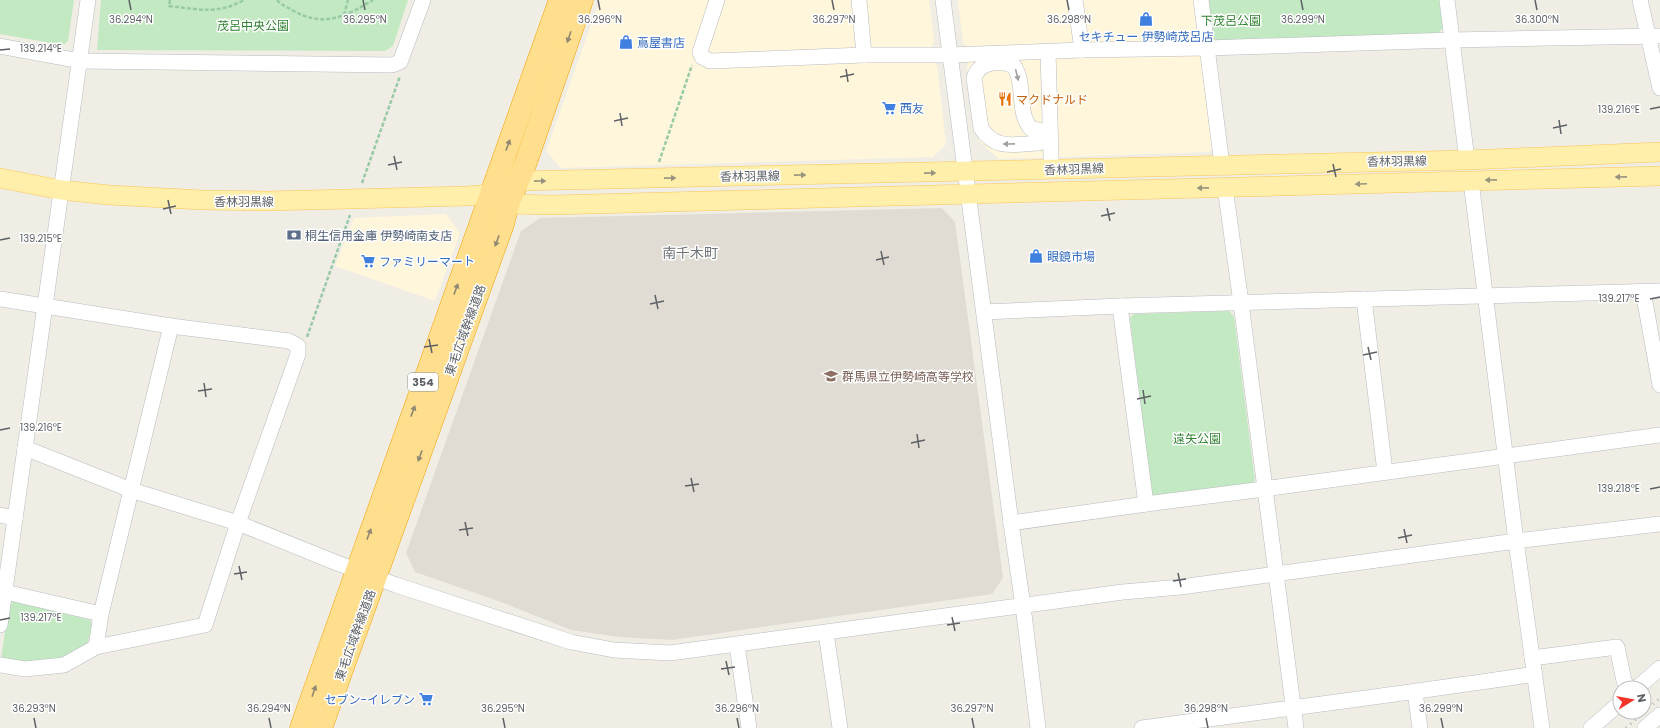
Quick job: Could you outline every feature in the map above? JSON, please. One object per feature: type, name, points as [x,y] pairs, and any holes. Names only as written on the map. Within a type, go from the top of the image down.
[{"type":"highway","name":"東毛広域幹線道路","points":[[301,728],[356,570],[499,199],[560,0]]},
{"type":"highway","name":"東毛広域幹線道路","points":[[499,199],[518,181],[582,0]]},
{"type":"highway","name":"東毛広域幹線道路","points":[[321,728],[503,224],[499,199]]},
{"type":"main road","name":"香林羽黒線","points":[[518,181],[1467,160],[1660,152]]},
{"type":"main road","name":"香林羽黒線","points":[[0,178],[61,190],[154,198],[228,201],[499,199],[552,205],[1660,176]]},
{"type":"street","points":[[0,625],[5,592],[7,516],[25,448],[88,0]]},
{"type":"street","points":[[0,46],[80,61],[396,64],[400,62],[423,0]]},
{"type":"street","points":[[717,0],[700,47],[700,52],[704,59],[710,61],[1452,40],[1654,36]]},
{"type":"street","points":[[859,0],[864,56]]},
{"type":"street","points":[[943,0],[1038,728]]},
{"type":"street","points":[[1075,0],[1082,50]]},
{"type":"street","points":[[1201,0],[1222,165]]},
{"type":"street","points":[[1447,0],[1467,160]]},
{"type":"street","points":[[1640,0],[1654,36],[1660,88]]},
{"type":"street","points":[[1048,51],[1047,136],[1052,170]]},
{"type":"street","points":[[990,63],[1007,63],[1014,66],[1018,76],[1023,116],[1026,124],[1031,129],[1039,130],[1047,136],[1039,143],[998,144],[990,140],[981,128],[974,78],[975,72],[979,68],[990,63]]},
{"type":"street","points":[[1471,181],[1516,541],[1542,728]]},
{"type":"street","points":[[1225,187],[1296,728]]},
{"type":"street","points":[[1643,291],[1660,386]]},
{"type":"street","points":[[984,312],[1121,306],[1660,291]]},
{"type":"street","points":[[0,299],[171,326],[289,341],[298,346],[298,354],[238,523],[205,625],[96,647],[64,665],[26,669],[0,665]]},
{"type":"street","points":[[1364,299],[1385,472]]},
{"type":"street","points":[[1121,306],[1146,504]]},
{"type":"street","points":[[96,647],[101,614],[171,326]]},
{"type":"street","points":[[1011,523],[1660,435]]},
{"type":"street","points":[[25,448],[131,490],[238,523],[376,578],[571,642],[614,650],[670,653],[1123,592],[1181,587],[1516,541],[1660,524]]},
{"type":"street","points":[[5,592],[101,614]]},
{"type":"street","points":[[826,633],[840,728]]},
{"type":"street","points":[[737,645],[749,728]]},
{"type":"street","points":[[1532,658],[1617,647],[1624,680]]},
{"type":"street","points":[[1646,680],[1660,668]]},
{"type":"street","points":[[1142,728],[1415,692],[1535,674]]},
{"type":"street","points":[[1415,692],[1420,728]]},
{"type":"street","points":[[1591,728],[1612,710]]},
{"type":"street","points":[[1646,728],[1660,715]]},
{"type":"path","points":[[170,0],[169,6],[214,11],[232,7],[244,0]]},
{"type":"path","points":[[277,0],[302,16],[330,20],[354,12],[373,0]]},
{"type":"path","points":[[344,15],[348,0]]},
{"type":"path","points":[[658,165],[689,71],[694,62]]},
{"type":"path","points":[[361,185],[401,74]]},
{"type":"path","points":[[306,341],[350,212]]},
{"type":"shaded area","points":[[600,0],[929,0],[934,40],[932,47],[933,60],[937,65],[946,144],[933,157],[561,168],[546,151]]},
{"type":"shaded area","points":[[958,0],[1195,0],[1215,146],[1209,152],[999,159],[979,141],[967,66],[969,61],[966,47],[963,42]]},
{"type":"shaded area","points":[[942,208],[955,222],[1003,578],[992,594],[672,640],[619,637],[571,630],[501,602],[415,572],[406,553],[521,231],[540,218]]},
{"type":"shaded area","points":[[446,214],[460,233],[435,301],[335,266],[354,218]]},
{"type":"green space","points":[[0,0],[74,0],[68,41],[63,45],[0,34]]},
{"type":"green space","name":"茂呂中央公園","points":[[101,0],[408,0],[393,46],[385,51],[97,50]]},
{"type":"green space","name":"下茂呂公園","points":[[1208,0],[1439,0],[1443,28],[1437,34],[1218,41],[1213,38]]},
{"type":"green space","name":"遠矢公園","points":[[1229,311],[1234,317],[1255,481],[1250,485],[1154,498],[1151,493],[1130,318],[1134,314]]},
{"type":"green space","points":[[14,601],[90,620],[92,625],[87,646],[76,652],[46,661],[35,662],[1,659],[9,604]]},
{"type":"railway","points":[[1626,728],[1660,698]]},
{"type":"place","name":"セキチュー 伊勢崎茂呂店","points":[[1146,19]]},
{"type":"place","name":"蔦屋書店","points":[[626,42]]},
{"type":"place","name":"マクドナルド","points":[[1005,99]]},
{"type":"place","name":"西友","points":[[889,108]]},
{"type":"place","name":"桐生信用金庫 伊勢崎南支店","points":[[294,235]]},
{"type":"place","name":"眼鏡市場","points":[[1036,256]]},
{"type":"place","name":"ファミリーマート","points":[[368,261]]},
{"type":"place","name":"群馬県立伊勢崎高等学校","points":[[831,376]]},
{"type":"place","name":"セブン-イレブン","points":[[426,699]]},
{"type":"district","name":"南千木町","points":[[690,253]]}]
